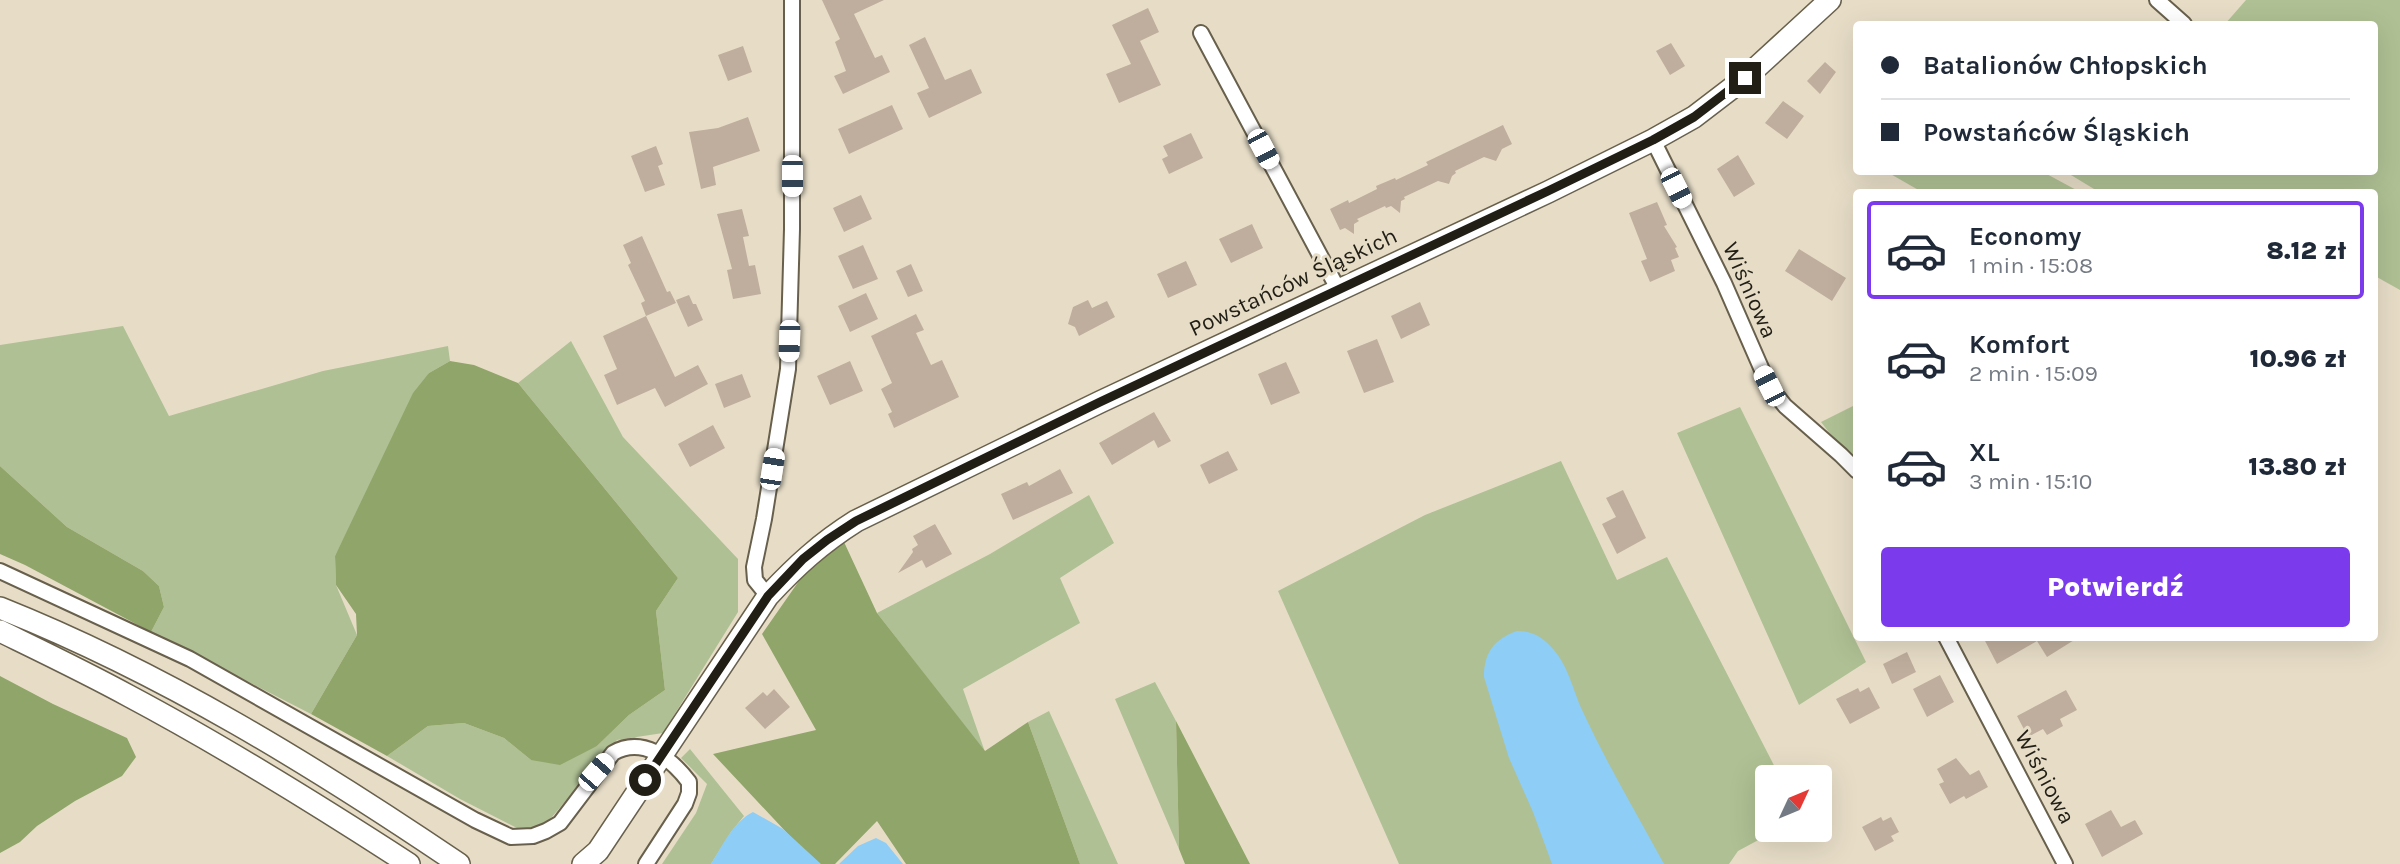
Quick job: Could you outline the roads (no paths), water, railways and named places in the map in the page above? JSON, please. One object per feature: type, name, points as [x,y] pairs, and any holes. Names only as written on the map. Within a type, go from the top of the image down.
[{"type":"street","points":[[768,596],[755,580],[754,567],[788,369],[792,229],[792,0]]},
{"type":"street","name":"Powstańców Śląskich","points":[[592,860],[768,596],[803,559],[827,540],[856,521],[1088,407],[1653,140],[1694,117],[1745,78],[1830,0]]},
{"type":"street","points":[[2157,0],[2181,21]]},
{"type":"street","points":[[1201,33],[1338,289]]},
{"type":"street","name":"Wiśniowa","points":[[1653,140],[1724,283],[1769,386],[1785,406],[1853,467]]},
{"type":"street","points":[[0,571],[190,659],[475,820],[511,837],[533,836],[560,823],[613,752],[625,746],[648,747],[682,772],[690,782],[685,804],[646,864]]},
{"type":"street","points":[[0,608],[104,653],[233,721],[361,799],[459,864]]},
{"type":"street","points":[[0,631],[129,696],[220,747],[318,805],[409,864]]},
{"type":"street","name":"Wiśniowa","points":[[1948,641],[2065,864]]},
{"type":"water","points":[[1517,631],[1528,632],[1541,638],[1558,656],[1602,751],[1664,864],[1552,864],[1509,758],[1484,677],[1484,668],[1492,648],[1502,638]]},
{"type":"water","points":[[753,812],[783,829],[821,864],[711,864],[734,828]]},
{"type":"water","points":[[876,838],[886,843],[903,864],[839,864],[858,846]]}]
